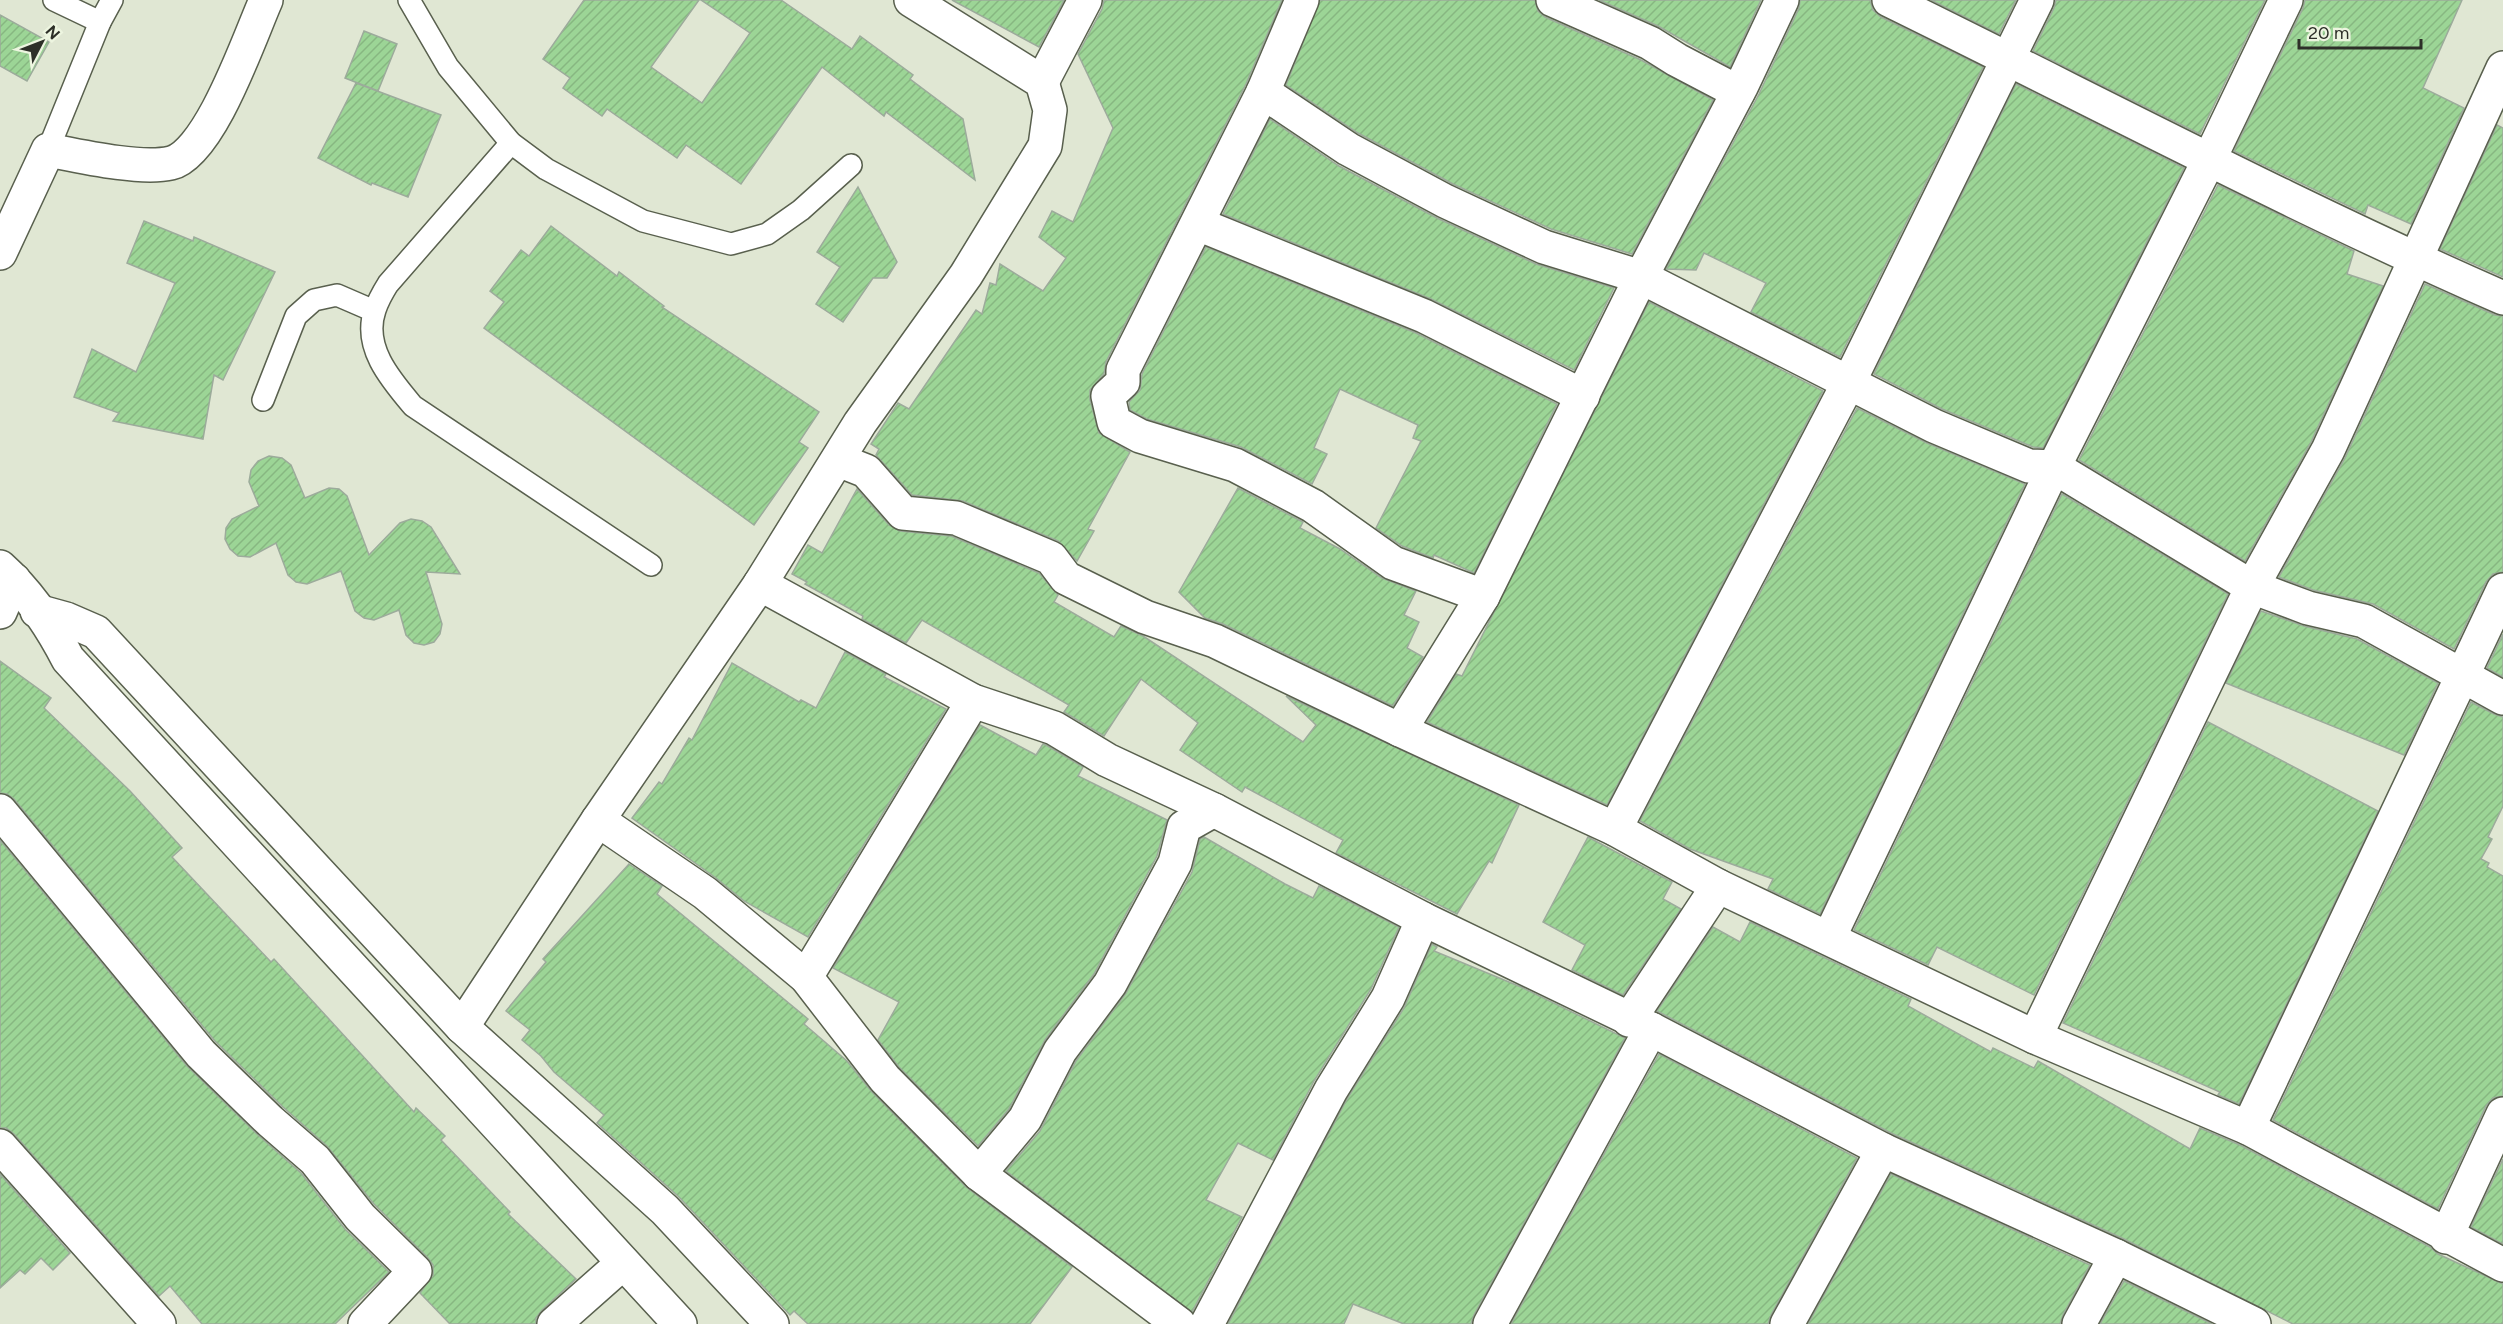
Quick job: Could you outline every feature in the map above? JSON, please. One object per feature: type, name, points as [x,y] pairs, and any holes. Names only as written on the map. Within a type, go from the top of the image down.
[{"type":"street","points":[[0,253],[48,150],[111,161],[172,163],[195,148],[217,114],[266,0]]},
{"type":"street","points":[[462,1027],[598,819],[760,584],[860,423],[966,275],[1045,146],[1050,110],[1042,82],[911,0]]},
{"type":"street","points":[[1042,82],[1085,0]]},
{"type":"street","points":[[1302,0],[1263,92],[1123,370],[1123,382],[1108,396],[1114,422],[1140,436],[1235,465],[1312,506],[1393,563],[1483,596]]},
{"type":"street","points":[[1553,0],[1650,43],[1738,92]]},
{"type":"street","points":[[1400,730],[1483,596],[1641,277],[1738,92],[1782,0]]},
{"type":"street","points":[[1889,0],[2209,160],[2416,260],[2503,298]]},
{"type":"street","points":[[1615,829],[1849,382],[2037,0]]},
{"type":"street","points":[[1829,938],[2054,467],[2209,160],[2286,0]]},
{"type":"street","points":[[2035,1037],[2252,587],[2328,450],[2503,68]]},
{"type":"street","points":[[1263,92],[1348,149],[1445,201],[1544,247],[1641,277],[1934,426],[2029,466],[2054,467],[2252,587],[2308,608],[2364,621],[2503,698]]},
{"type":"street","points":[[1198,224],[1424,316],[1583,396]]},
{"type":"street","points":[[838,460],[866,471],[903,513],[956,518],[1051,558],[1066,578],[1145,617],[1215,641],[1400,730],[1615,829],[1718,886],[2035,1037],[2248,1128],[2446,1237],[2503,1265]]},
{"type":"street","points":[[7,573],[54,632],[68,659],[680,1324]]},
{"type":"street","points":[[0,612],[7,573]]},
{"type":"street","points":[[760,584],[973,701],[1054,728],[1107,760],[1214,810],[1423,919],[1640,1025],[1883,1150],[2116,1256],[2254,1324]]},
{"type":"street","points":[[2248,1128],[2503,590]]},
{"type":"street","points":[[37,611],[66,619],[96,632],[462,1027],[665,1210],[772,1324]]},
{"type":"street","points":[[806,977],[973,701]]},
{"type":"street","points":[[979,1174],[1025,1119],[1060,1051],[1110,984],[1175,863],[1184,827],[1214,810]]},
{"type":"street","points":[[0,811],[201,1054],[270,1121],[315,1160],[360,1217],[415,1271],[365,1324]]},
{"type":"street","points":[[598,819],[705,893],[806,977],[885,1079],[979,1174],[1179,1324]]},
{"type":"street","points":[[1491,1324],[1640,1025],[1718,886]]},
{"type":"street","points":[[1207,1324],[1331,1090],[1388,999],[1423,919]]},
{"type":"street","points":[[2446,1237],[2503,1113]]},
{"type":"street","points":[[0,1146],[159,1324]]},
{"type":"street","points":[[1787,1324],[1883,1150]]},
{"type":"street","points":[[2079,1324],[2116,1256]]},
{"type":"street","points":[[554,1324],[623,1263]]},
{"type":"lane","points":[[54,0],[99,22]]},
{"type":"lane","points":[[48,150],[99,22],[112,0]]},
{"type":"lane","points":[[409,0],[448,67],[511,143],[546,170],[643,221],[731,244],[767,234],[801,210],[851,165]]},
{"type":"lane","points":[[511,143],[387,284],[374,311],[373,343],[386,374],[413,406],[651,565]]},
{"type":"lane","points":[[262,400],[296,316],[315,300],[337,295],[374,311]]},
{"type":"building","points":[[584,0],[699,0],[651,67],[702,103],[750,33],[701,0],[781,0],[852,49],[860,36],[913,75],[910,79],[963,119],[975,180],[886,112],[884,116],[822,67],[741,184],[686,145],[677,158],[607,109],[602,116],[563,88],[570,78],[543,59]]},
{"type":"building","points":[[952,0],[1064,0],[1039,47]]},
{"type":"building","points":[[1104,0],[1282,0],[1246,84],[1106,362],[1104,374],[1090,390],[1090,400],[1099,433],[1130,452],[1088,529],[1094,531],[1077,561],[1058,541],[963,501],[912,495],[876,455],[879,449],[871,444],[898,403],[909,409],[976,310],[982,314],[990,283],[996,285],[1000,264],[1043,291],[1066,258],[1039,237],[1052,211],[1073,222],[1113,128],[1078,54],[1102,9]]},
{"type":"building","points":[[1320,0],[1535,0],[1538,11],[1545,17],[1641,60],[1713,100],[1632,254],[1551,229],[1453,184],[1358,133],[1286,85]]},
{"type":"building","points":[[1599,0],[1761,0],[1730,67],[1658,26]]},
{"type":"building","points":[[1800,0],[1870,0],[1873,10],[1881,17],[1983,67],[1840,357],[1751,312],[1766,283],[1704,253],[1696,270],[1666,269],[1759,94],[1799,8]]},
{"type":"building","points":[[1931,0],[2016,0],[1999,34]]},
{"type":"building","points":[[2056,0],[2265,0],[2200,134],[2033,51]]},
{"type":"building","points":[[2305,0],[2462,0],[2423,88],[2464,108],[2411,224],[2368,205],[2365,214],[2234,151]]},
{"type":"building","points":[[0,15],[49,42],[27,81],[0,66]]},
{"type":"building","points":[[364,31],[397,44],[378,91],[345,78]]},
{"type":"building","points":[[356,83],[441,115],[408,197],[372,183],[371,185],[318,158]]},
{"type":"building","points":[[2016,84],[2184,168],[2043,448],[2033,447],[1942,409],[1874,374]]},
{"type":"building","points":[[1270,119],[1339,166],[1437,218],[1536,264],[1614,288],[1574,370],[1431,299],[1223,214]]},
{"type":"building","points":[[2497,125],[2503,128],[2503,277],[2440,249]]},
{"type":"building","points":[[2218,185],[2354,251],[2347,274],[2383,286],[2311,442],[2245,561],[2079,460]]},
{"type":"building","points":[[858,187],[897,262],[887,278],[873,278],[843,322],[816,304],[840,267],[817,252]]},
{"type":"building","points":[[144,221],[193,241],[194,237],[275,272],[223,380],[214,375],[203,439],[113,421],[119,413],[74,397],[92,349],[136,372],[175,283],[127,263]]},
{"type":"building","points":[[551,226],[617,276],[619,272],[664,306],[662,307],[819,412],[799,442],[808,448],[754,525],[484,328],[504,302],[490,291],[521,250],[529,256]]},
{"type":"building","points":[[1206,247],[1416,333],[1557,404],[1474,573],[1434,555],[1433,558],[1402,546],[1376,528],[1421,441],[1413,438],[1418,425],[1340,389],[1314,448],[1327,454],[1312,484],[1241,447],[1147,419],[1130,410],[1129,402],[1140,390],[1142,374]]},
{"type":"building","points":[[2425,284],[2495,315],[2503,316],[2503,572],[2493,574],[2486,582],[2454,649],[2373,604],[2313,590],[2279,577],[2345,458]]},
{"type":"building","points":[[1649,302],[1823,391],[1607,805],[1427,722],[1456,674],[1462,676]]},
{"type":"building","points":[[1857,408],[1927,443],[2025,484],[1820,914],[1768,889],[1773,879],[1690,849],[1640,821]]},
{"type":"building","points":[[269,456],[282,458],[291,465],[305,498],[329,488],[339,489],[347,496],[369,555],[400,523],[411,519],[422,521],[431,527],[460,574],[426,572],[442,624],[440,634],[434,642],[424,645],[414,643],[406,635],[399,610],[374,620],[364,618],[355,611],[341,571],[307,584],[296,582],[288,575],[276,543],[250,557],[238,556],[230,549],[225,539],[226,528],[232,519],[259,506],[249,482],[251,470],[258,461]]},
{"type":"building","points":[[1238,488],[1303,522],[1300,528],[1340,549],[1382,578],[1416,591],[1404,615],[1419,622],[1407,648],[1423,657],[1393,706],[1223,624],[1205,618],[1179,592]]},
{"type":"building","points":[[857,489],[889,525],[900,531],[951,536],[1039,573],[1058,595],[1054,602],[1114,637],[1121,626],[1143,636],[1303,742],[1316,725],[1286,696],[1519,805],[1492,863],[1489,861],[1457,914],[1336,853],[1343,840],[1245,787],[1242,792],[1180,750],[1198,723],[1141,679],[1104,736],[1064,712],[1069,705],[922,620],[906,643],[862,619],[863,616],[805,584],[807,582],[792,574],[808,545],[822,553]]},
{"type":"building","points":[[2062,494],[2228,594],[2034,995],[1937,947],[1928,965],[1854,930]]},
{"type":"building","points":[[2261,611],[2304,626],[2357,639],[2438,683],[2404,755],[2226,683]]},
{"type":"building","points":[[2503,634],[2503,677],[2487,668]]},
{"type":"building","points":[[845,652],[886,674],[884,677],[946,709],[808,937],[744,901],[716,878],[632,818],[659,782],[662,784],[689,738],[692,740],[732,663],[799,702],[801,700],[816,708]]},
{"type":"building","points":[[0,661],[51,698],[44,708],[130,791],[182,848],[172,857],[271,962],[274,959],[414,1112],[416,1108],[445,1136],[441,1140],[510,1212],[508,1214],[576,1279],[542,1310],[536,1318],[536,1324],[450,1324],[420,1293],[433,1275],[433,1265],[428,1258],[374,1204],[327,1146],[215,1041],[14,799],[7,794],[0,793]]},
{"type":"building","points":[[2471,702],[2503,717],[2503,806],[2488,837],[2492,839],[2481,859],[2489,863],[2487,867],[2503,876],[2503,1096],[2493,1098],[2486,1106],[2438,1209],[2273,1120]]},
{"type":"building","points":[[2208,722],[2378,811],[2239,1104],[2218,1095],[2220,1092],[2063,1023]]},
{"type":"building","points":[[980,725],[1036,755],[1043,744],[1046,745],[1083,767],[1078,776],[1167,820],[1157,856],[1094,974],[1045,1040],[1009,1109],[978,1146],[899,1067],[878,1040],[899,1002],[833,968]]},
{"type":"building","points":[[1204,837],[1313,898],[1319,886],[1399,927],[1371,989],[1314,1081],[1273,1160],[1238,1143],[1206,1200],[1242,1217],[1192,1312],[1006,1171],[1040,1131],[1076,1061],[1126,993],[1192,872],[1200,839]]},
{"type":"building","points":[[1588,837],[1672,882],[1663,899],[1681,909],[1623,995],[1572,970],[1585,945],[1543,922]]},
{"type":"building","points":[[0,840],[187,1066],[301,1173],[345,1229],[389,1272],[335,1324],[202,1324],[170,1286],[159,1296],[14,1134],[6,1128],[0,1128]]},
{"type":"building","points":[[629,864],[662,886],[657,894],[808,1019],[804,1024],[847,1061],[872,1092],[966,1187],[1072,1267],[1030,1324],[808,1324],[794,1311],[790,1315],[679,1197],[597,1123],[604,1115],[554,1072],[541,1056],[522,1040],[530,1030],[506,1011],[546,962],[543,959]]},
{"type":"building","points":[[1750,922],[1911,999],[1908,1006],[1991,1052],[1993,1048],[2034,1068],[2038,1061],[2190,1149],[2200,1128],[2240,1145],[2430,1247],[2438,1254],[2503,1284],[2503,1324],[2293,1324],[2124,1239],[1891,1133],[1657,1011],[1713,927],[1740,942]]},
{"type":"building","points":[[1432,944],[1437,947],[1434,951],[1521,987],[1625,1038],[1471,1324],[1404,1324],[1353,1304],[1344,1324],[1228,1324],[1347,1099],[1404,1008]]},
{"type":"building","points":[[1659,1054],[1857,1158],[1768,1324],[1511,1324]]},
{"type":"building","points":[[2503,1159],[2503,1244],[2471,1227]]},
{"type":"building","points":[[0,1174],[70,1253],[53,1270],[41,1258],[25,1274],[20,1270],[0,1288]]},
{"type":"building","points":[[1891,1174],[2090,1265],[2060,1324],[1808,1324]]},
{"type":"building","points":[[2124,1281],[2212,1324],[2100,1324]]}]
